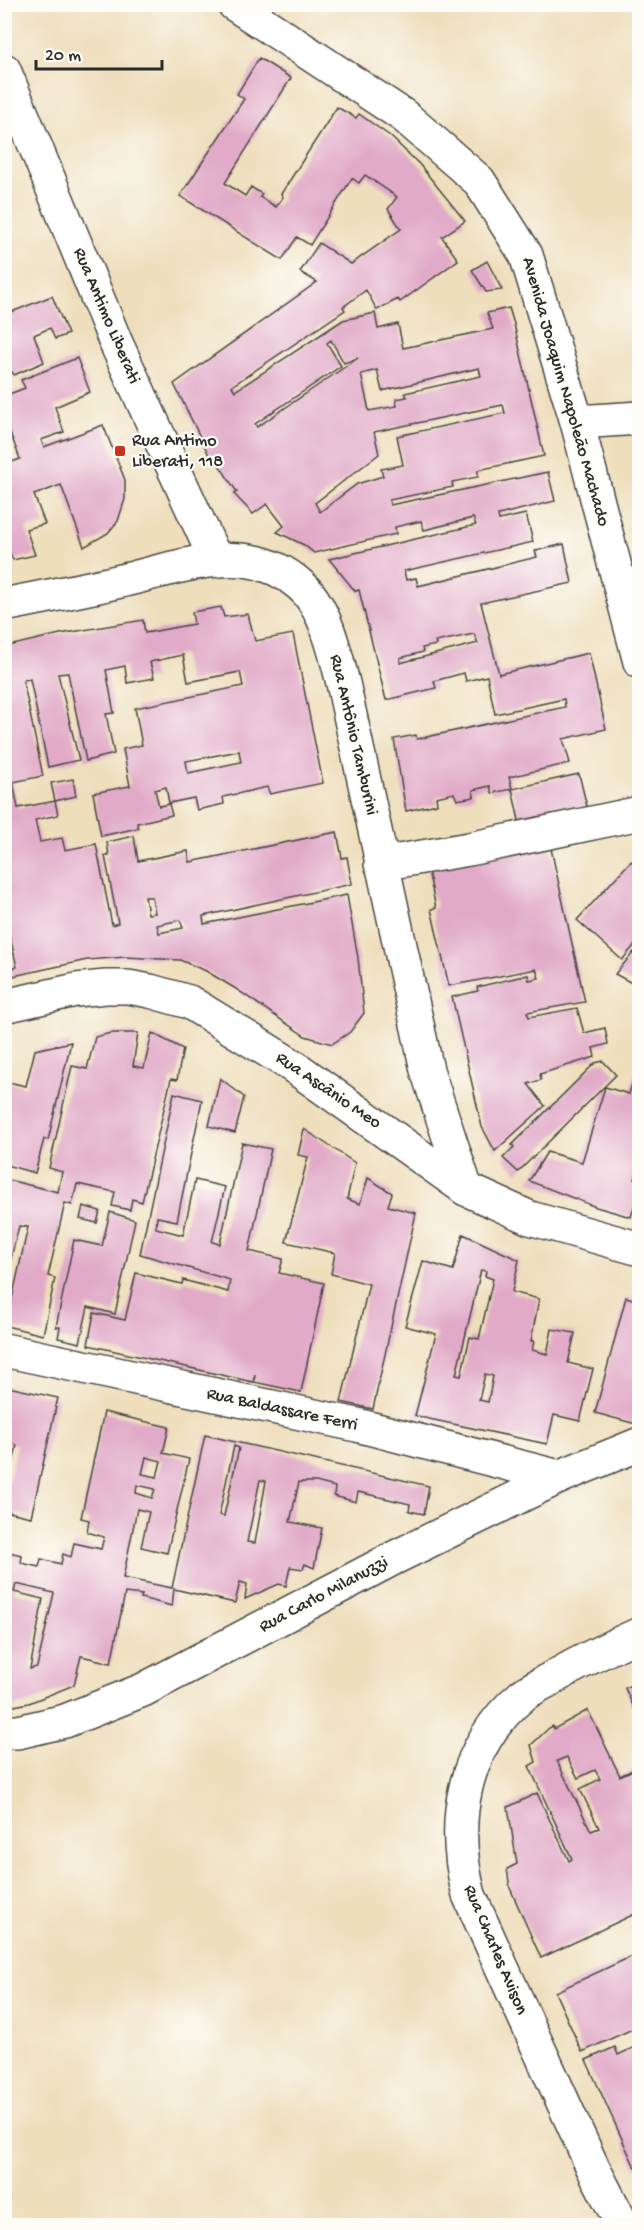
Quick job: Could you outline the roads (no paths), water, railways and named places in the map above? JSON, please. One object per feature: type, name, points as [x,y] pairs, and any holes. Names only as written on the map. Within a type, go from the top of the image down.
[{"type":"street","name":"Avenida Joaquim Napoleão Machado","points":[[234,4],[404,116],[479,181],[526,255],[577,422],[639,662]]},
{"type":"street","name":"Rua Antimo Liberati","points":[[4,70],[116,343],[216,560]]},
{"type":"street","points":[[577,422],[639,418]]},
{"type":"street","name":"Rua Antônio Tamburini","points":[[4,604],[216,560],[250,561],[275,568],[301,585],[317,607],[330,637],[343,682],[427,1070],[466,1189]]},
{"type":"street","points":[[381,864],[469,849],[639,813]]},
{"type":"street","name":"Rua Ascânio Meo","points":[[4,1006],[76,990],[106,987],[128,987],[189,1002],[293,1066],[466,1189],[530,1218],[639,1249]]},
{"type":"street","name":"Rua Baldassare Ferri","points":[[4,1350],[357,1425],[559,1477]]},
{"type":"street","name":"Rua Carlo Milanuzzi","points":[[4,1732],[18,1732],[65,1721],[143,1690],[394,1558],[559,1477],[639,1444]]},
{"type":"street","name":"Rua Charles Avison","points":[[623,2226],[593,2168],[469,1894],[459,1842],[461,1806],[468,1778],[478,1752],[505,1711],[525,1693],[591,1656],[639,1634]]},
{"type":"place","name":"Rua Antimo Liberati, 118","points":[[120,451]]}]
